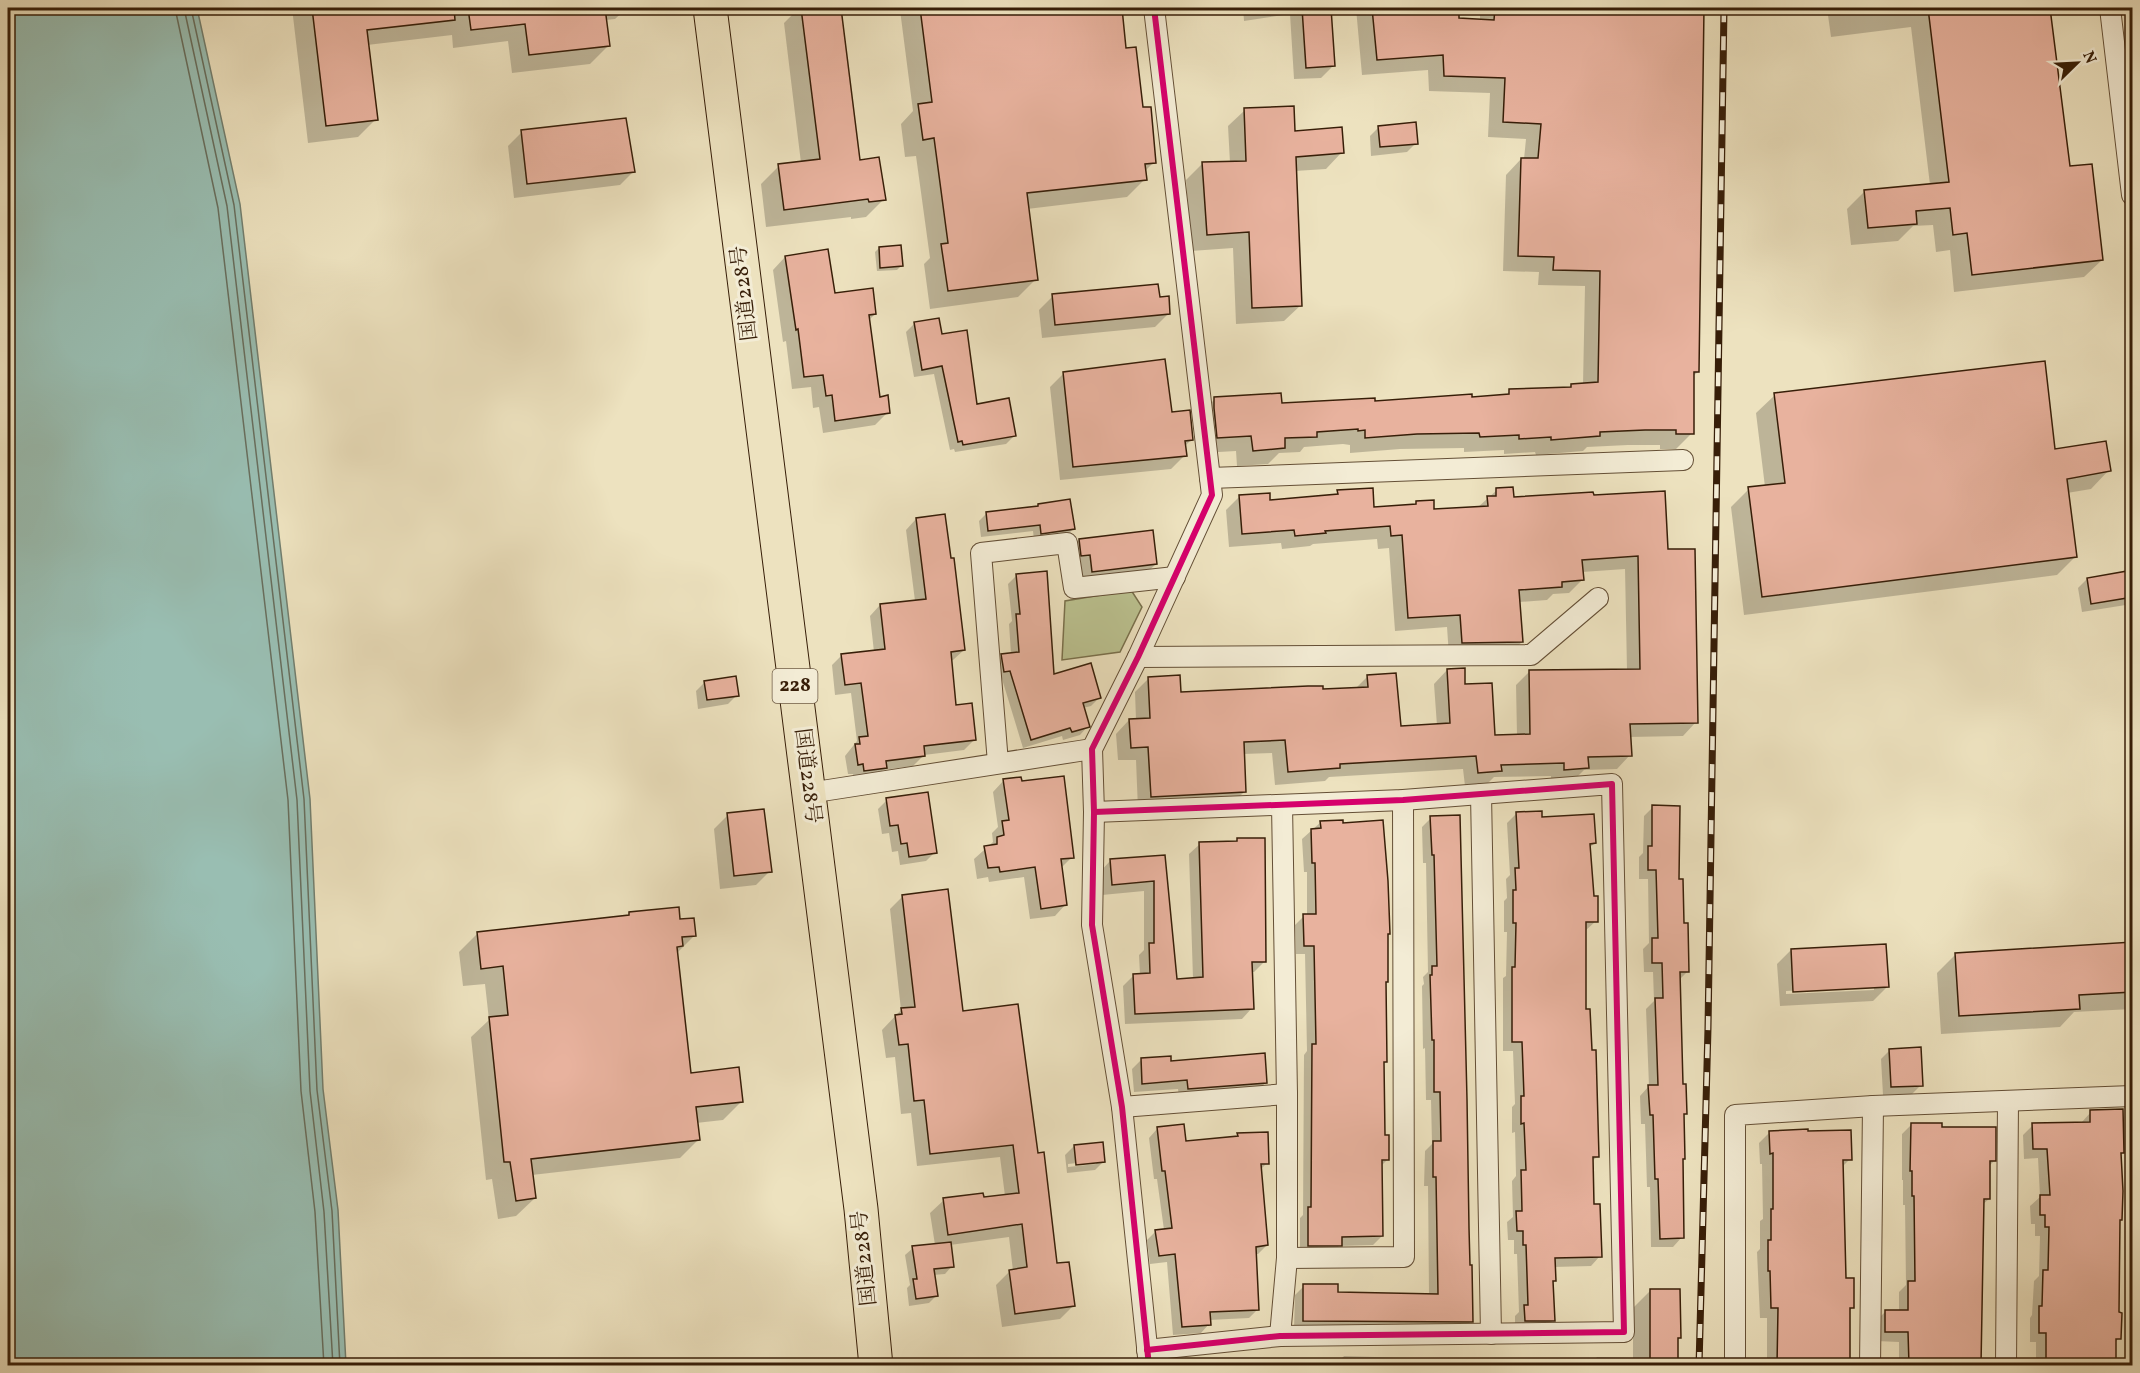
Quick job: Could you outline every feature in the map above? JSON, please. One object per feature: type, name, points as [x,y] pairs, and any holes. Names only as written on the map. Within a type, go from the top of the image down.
[{"type":"highway","name":"国道228号","points":[[710,8],[861,1209],[876,1365]]},
{"type":"street","points":[[1094,812],[1403,800],[1612,784],[1624,1332],[1280,1336],[1148,1358],[1122,1107],[1092,925],[1094,812],[1092,749],[1138,657],[1212,495],[1154,8]]},
{"type":"street","points":[[2110,8],[2133,195]]},
{"type":"street","points":[[1210,478],[1683,460]]},
{"type":"street","points":[[998,762],[981,553],[1067,543],[1074,588],[1175,577]]},
{"type":"street","points":[[1138,657],[1531,655],[1598,598]]},
{"type":"street","points":[[809,793],[1092,749]]},
{"type":"street","points":[[1481,794],[1491,1334]]},
{"type":"street","points":[[1287,1258],[1404,1257],[1403,800]]},
{"type":"street","points":[[1280,1336],[1287,1258],[1282,805]]},
{"type":"street","points":[[1122,1107],[1287,1095]]},
{"type":"street","points":[[1735,1365],[1736,1115],[1873,1106],[2133,1096]]},
{"type":"street","points":[[2006,1365],[2008,1101]]},
{"type":"street","points":[[1870,1365],[1873,1106]]},
{"type":"green space","points":[[1131,590],[1142,607],[1120,652],[1062,660],[1065,601]]},
{"type":"water","points":[[8,8],[197,8],[240,204],[310,799],[323,1089],[338,1210],[346,1365],[8,1365]]},
{"type":"building","points":[[312,8],[454,8],[455,20],[367,30],[378,120],[326,126]]},
{"type":"building","points":[[468,8],[605,8],[610,46],[529,55],[525,24],[471,30]]},
{"type":"building","points":[[801,8],[841,8],[860,160],[879,157],[886,200],[869,202],[868,199],[784,210],[778,164],[820,159]]},
{"type":"building","points":[[920,8],[1122,8],[1126,48],[1136,47],[1143,107],[1151,107],[1156,163],[1145,164],[1147,180],[1027,193],[1038,280],[948,291],[941,244],[948,243],[934,138],[923,140],[918,104],[932,102]]},
{"type":"building","points":[[1302,8],[1331,8],[1335,66],[1306,68]]},
{"type":"building","points":[[1372,8],[1459,8],[1459,18],[1494,20],[1495,8],[1704,8],[1699,372],[1694,372],[1694,434],[1676,434],[1676,430],[1645,430],[1600,432],[1600,436],[1551,440],[1551,437],[1519,439],[1519,435],[1480,437],[1479,433],[1365,438],[1365,430],[1358,431],[1358,429],[1317,432],[1317,437],[1285,438],[1285,448],[1253,451],[1251,436],[1217,438],[1214,397],[1281,393],[1282,403],[1375,398],[1375,401],[1472,394],[1472,397],[1509,394],[1509,389],[1571,387],[1571,384],[1598,382],[1600,271],[1553,270],[1554,257],[1518,256],[1521,158],[1538,158],[1541,124],[1503,122],[1505,78],[1444,76],[1443,55],[1377,60]]},
{"type":"building","points":[[1928,8],[2050,8],[2070,166],[2092,164],[2103,260],[1972,275],[1967,233],[1953,235],[1950,208],[1916,211],[1917,224],[1868,228],[1864,190],[1949,182]]},
{"type":"building","points":[[1294,106],[1295,131],[1342,127],[1344,153],[1296,157],[1302,306],[1252,308],[1249,232],[1207,235],[1202,162],[1246,161],[1244,108]]},
{"type":"building","points":[[626,118],[635,172],[527,184],[521,130]]},
{"type":"building","points":[[1416,122],[1418,144],[1380,147],[1378,126]]},
{"type":"building","points":[[901,245],[903,266],[880,268],[879,247]]},
{"type":"building","points":[[828,249],[835,293],[873,288],[876,314],[869,315],[880,397],[888,395],[890,413],[835,421],[832,395],[826,396],[823,375],[804,377],[785,256]]},
{"type":"building","points":[[1158,284],[1160,297],[1169,296],[1170,314],[1055,325],[1052,294]]},
{"type":"building","points":[[939,318],[942,334],[967,330],[977,404],[1009,398],[1016,436],[963,445],[962,441],[958,442],[942,366],[922,370],[914,322]]},
{"type":"building","points":[[1165,359],[1172,412],[1190,410],[1193,440],[1185,441],[1187,456],[1073,467],[1063,372]]},
{"type":"building","points":[[2045,361],[2055,449],[2106,441],[2111,471],[2067,479],[2077,557],[1762,597],[1748,487],[1785,483],[1774,393]]},
{"type":"building","points":[[1513,487],[1514,497],[1593,492],[1594,495],[1665,491],[1668,549],[1695,549],[1698,723],[1630,724],[1632,756],[1588,757],[1589,768],[1564,770],[1564,763],[1501,765],[1502,771],[1478,773],[1476,756],[1340,764],[1340,768],[1288,772],[1285,740],[1244,742],[1246,792],[1151,797],[1148,747],[1131,748],[1129,719],[1150,718],[1148,677],[1180,675],[1181,692],[1308,686],[1323,686],[1323,689],[1368,687],[1367,675],[1396,673],[1401,726],[1450,723],[1447,669],[1465,668],[1465,684],[1492,683],[1495,735],[1530,734],[1529,670],[1640,669],[1638,556],[1582,560],[1584,580],[1562,582],[1562,587],[1519,590],[1523,642],[1462,643],[1460,615],[1408,618],[1402,535],[1391,536],[1390,526],[1325,531],[1326,533],[1295,536],[1294,530],[1242,534],[1239,495],[1270,493],[1270,500],[1338,494],[1337,490],[1373,488],[1374,507],[1416,504],[1416,501],[1434,500],[1434,509],[1488,506],[1487,496],[1496,496],[1496,488]]},
{"type":"building","points":[[1070,499],[1075,529],[1041,534],[1040,525],[988,531],[986,512],[1038,506],[1038,504]]},
{"type":"building","points":[[945,514],[951,558],[954,558],[965,650],[951,652],[956,705],[972,703],[976,740],[924,746],[925,756],[886,761],[887,768],[864,771],[863,764],[858,765],[855,744],[860,744],[859,737],[868,736],[861,683],[845,685],[841,654],[885,649],[880,604],[926,599],[916,518]]},
{"type":"building","points":[[1153,530],[1157,564],[1092,572],[1090,555],[1081,556],[1079,539]]},
{"type":"building","points":[[2133,570],[2133,597],[2091,604],[2087,578]]},
{"type":"building","points":[[1047,571],[1054,674],[1091,663],[1101,698],[1083,703],[1090,727],[1072,732],[1070,728],[1031,740],[1010,671],[1004,672],[1001,654],[1019,652],[1016,614],[1020,614],[1016,574]]},
{"type":"building","points":[[736,676],[739,696],[707,700],[704,681]]},
{"type":"building","points":[[1064,776],[1074,858],[1061,859],[1067,905],[1041,909],[1035,867],[1000,872],[999,867],[988,868],[984,846],[997,844],[997,837],[1004,835],[1002,821],[1009,820],[1003,779],[1021,777],[1022,781]]},
{"type":"building","points":[[928,792],[937,853],[909,857],[907,843],[901,844],[898,825],[890,826],[886,798]]},
{"type":"building","points":[[1652,805],[1680,806],[1679,879],[1683,879],[1684,923],[1688,923],[1689,972],[1680,972],[1683,1084],[1686,1084],[1687,1114],[1684,1114],[1684,1238],[1660,1239],[1653,1115],[1650,1115],[1648,1085],[1658,1085],[1655,998],[1663,998],[1662,963],[1652,963],[1652,938],[1658,938],[1656,870],[1648,870],[1648,846],[1652,846]]},
{"type":"building","points":[[764,809],[772,872],[734,876],[727,813]]},
{"type":"building","points":[[1542,811],[1542,817],[1594,814],[1596,843],[1590,844],[1594,896],[1598,896],[1598,922],[1586,922],[1586,1009],[1590,1009],[1592,1050],[1596,1050],[1599,1157],[1593,1157],[1594,1204],[1600,1204],[1602,1257],[1555,1258],[1556,1281],[1553,1281],[1555,1321],[1525,1321],[1524,1305],[1528,1305],[1526,1245],[1523,1245],[1523,1231],[1517,1231],[1516,1211],[1522,1211],[1521,1170],[1526,1170],[1524,1123],[1521,1124],[1521,1096],[1524,1096],[1522,1042],[1512,1042],[1512,967],[1515,967],[1516,923],[1513,923],[1513,890],[1516,890],[1515,868],[1519,868],[1516,812]]},
{"type":"building","points":[[1460,815],[1473,1322],[1303,1321],[1303,1284],[1338,1284],[1338,1292],[1438,1294],[1436,1177],[1433,1177],[1433,1141],[1441,1141],[1440,1092],[1434,1092],[1434,1040],[1432,1040],[1430,975],[1432,975],[1432,966],[1437,966],[1434,855],[1432,855],[1430,816]]},
{"type":"building","points":[[1343,820],[1343,823],[1383,820],[1390,934],[1388,934],[1388,982],[1386,982],[1387,1062],[1384,1062],[1385,1135],[1389,1135],[1389,1160],[1382,1160],[1383,1236],[1342,1237],[1342,1246],[1308,1246],[1308,1207],[1311,1207],[1312,1044],[1316,1044],[1314,946],[1304,946],[1303,914],[1316,914],[1315,863],[1312,863],[1311,829],[1321,828],[1320,821]]},
{"type":"building","points":[[1237,838],[1265,838],[1266,962],[1252,962],[1254,1009],[1135,1014],[1133,974],[1150,973],[1149,943],[1154,943],[1154,881],[1112,885],[1110,859],[1165,855],[1177,979],[1203,977],[1199,842],[1237,841]]},
{"type":"building","points":[[948,889],[963,1011],[1018,1004],[1038,1153],[1044,1152],[1057,1263],[1069,1262],[1075,1306],[1015,1314],[1009,1270],[1027,1267],[1022,1224],[948,1235],[943,1198],[983,1193],[984,1197],[1019,1193],[1013,1145],[930,1154],[924,1100],[914,1101],[908,1044],[899,1045],[895,1015],[902,1014],[901,1008],[915,1007],[902,895]]},
{"type":"building","points":[[679,907],[680,919],[694,918],[696,936],[682,937],[683,946],[677,947],[691,1073],[739,1067],[743,1102],[696,1107],[700,1140],[531,1159],[536,1198],[516,1201],[510,1162],[504,1162],[489,1017],[508,1015],[503,966],[481,969],[477,932]]},
{"type":"building","points":[[2133,942],[2133,992],[2079,995],[2080,1009],[1959,1016],[1955,953]]},
{"type":"building","points":[[1886,944],[1889,987],[1793,992],[1791,949]]},
{"type":"building","points":[[1921,1047],[1923,1086],[1891,1087],[1889,1049]]},
{"type":"building","points":[[1265,1053],[1267,1083],[1188,1089],[1187,1080],[1142,1084],[1141,1058],[1171,1056],[1171,1061]]},
{"type":"building","points":[[2123,1109],[2124,1153],[2121,1153],[2123,1191],[2122,1220],[2120,1220],[2119,1312],[2122,1313],[2121,1339],[2116,1339],[2116,1365],[2046,1365],[2046,1333],[2039,1333],[2039,1306],[2042,1306],[2043,1270],[2048,1270],[2049,1227],[2045,1227],[2045,1215],[2040,1215],[2040,1195],[2050,1195],[2047,1149],[2033,1149],[2032,1123],[2090,1122],[2090,1110]]},
{"type":"building","points":[[1911,1123],[1942,1123],[1942,1127],[1996,1127],[1996,1161],[1990,1161],[1990,1199],[1984,1199],[1981,1365],[1909,1365],[1908,1332],[1885,1332],[1885,1310],[1908,1310],[1908,1281],[1915,1281],[1914,1196],[1912,1196],[1912,1171],[1910,1171]]},
{"type":"building","points":[[1184,1124],[1186,1141],[1238,1136],[1237,1133],[1268,1132],[1269,1164],[1261,1164],[1268,1245],[1256,1247],[1259,1310],[1210,1312],[1211,1325],[1182,1327],[1175,1254],[1159,1256],[1155,1230],[1172,1228],[1157,1127]]},
{"type":"building","points":[[1808,1129],[1808,1131],[1851,1130],[1852,1160],[1843,1160],[1846,1278],[1854,1278],[1854,1308],[1850,1308],[1850,1365],[1777,1365],[1778,1308],[1771,1308],[1770,1271],[1768,1271],[1768,1240],[1771,1240],[1771,1209],[1773,1209],[1773,1153],[1770,1154],[1769,1131]]},
{"type":"building","points":[[1103,1142],[1105,1162],[1076,1165],[1074,1145]]},
{"type":"building","points":[[951,1242],[954,1267],[934,1269],[938,1296],[916,1299],[913,1279],[917,1279],[912,1246]]},
{"type":"building","points":[[1650,1289],[1680,1289],[1681,1338],[1678,1338],[1678,1365],[1650,1365]]},
{"type":"railway","points":[[1699,1366],[1708,1028],[1724,8]]},
{"type":"cycle path","points":[[1149,1366],[1122,1107],[1092,925],[1094,812],[1092,749],[1138,657],[1212,495],[1154,8]]},
{"type":"cycle path","points":[[1094,812],[1403,800],[1612,784],[1624,1332],[1280,1336],[1147,1350]]}]
